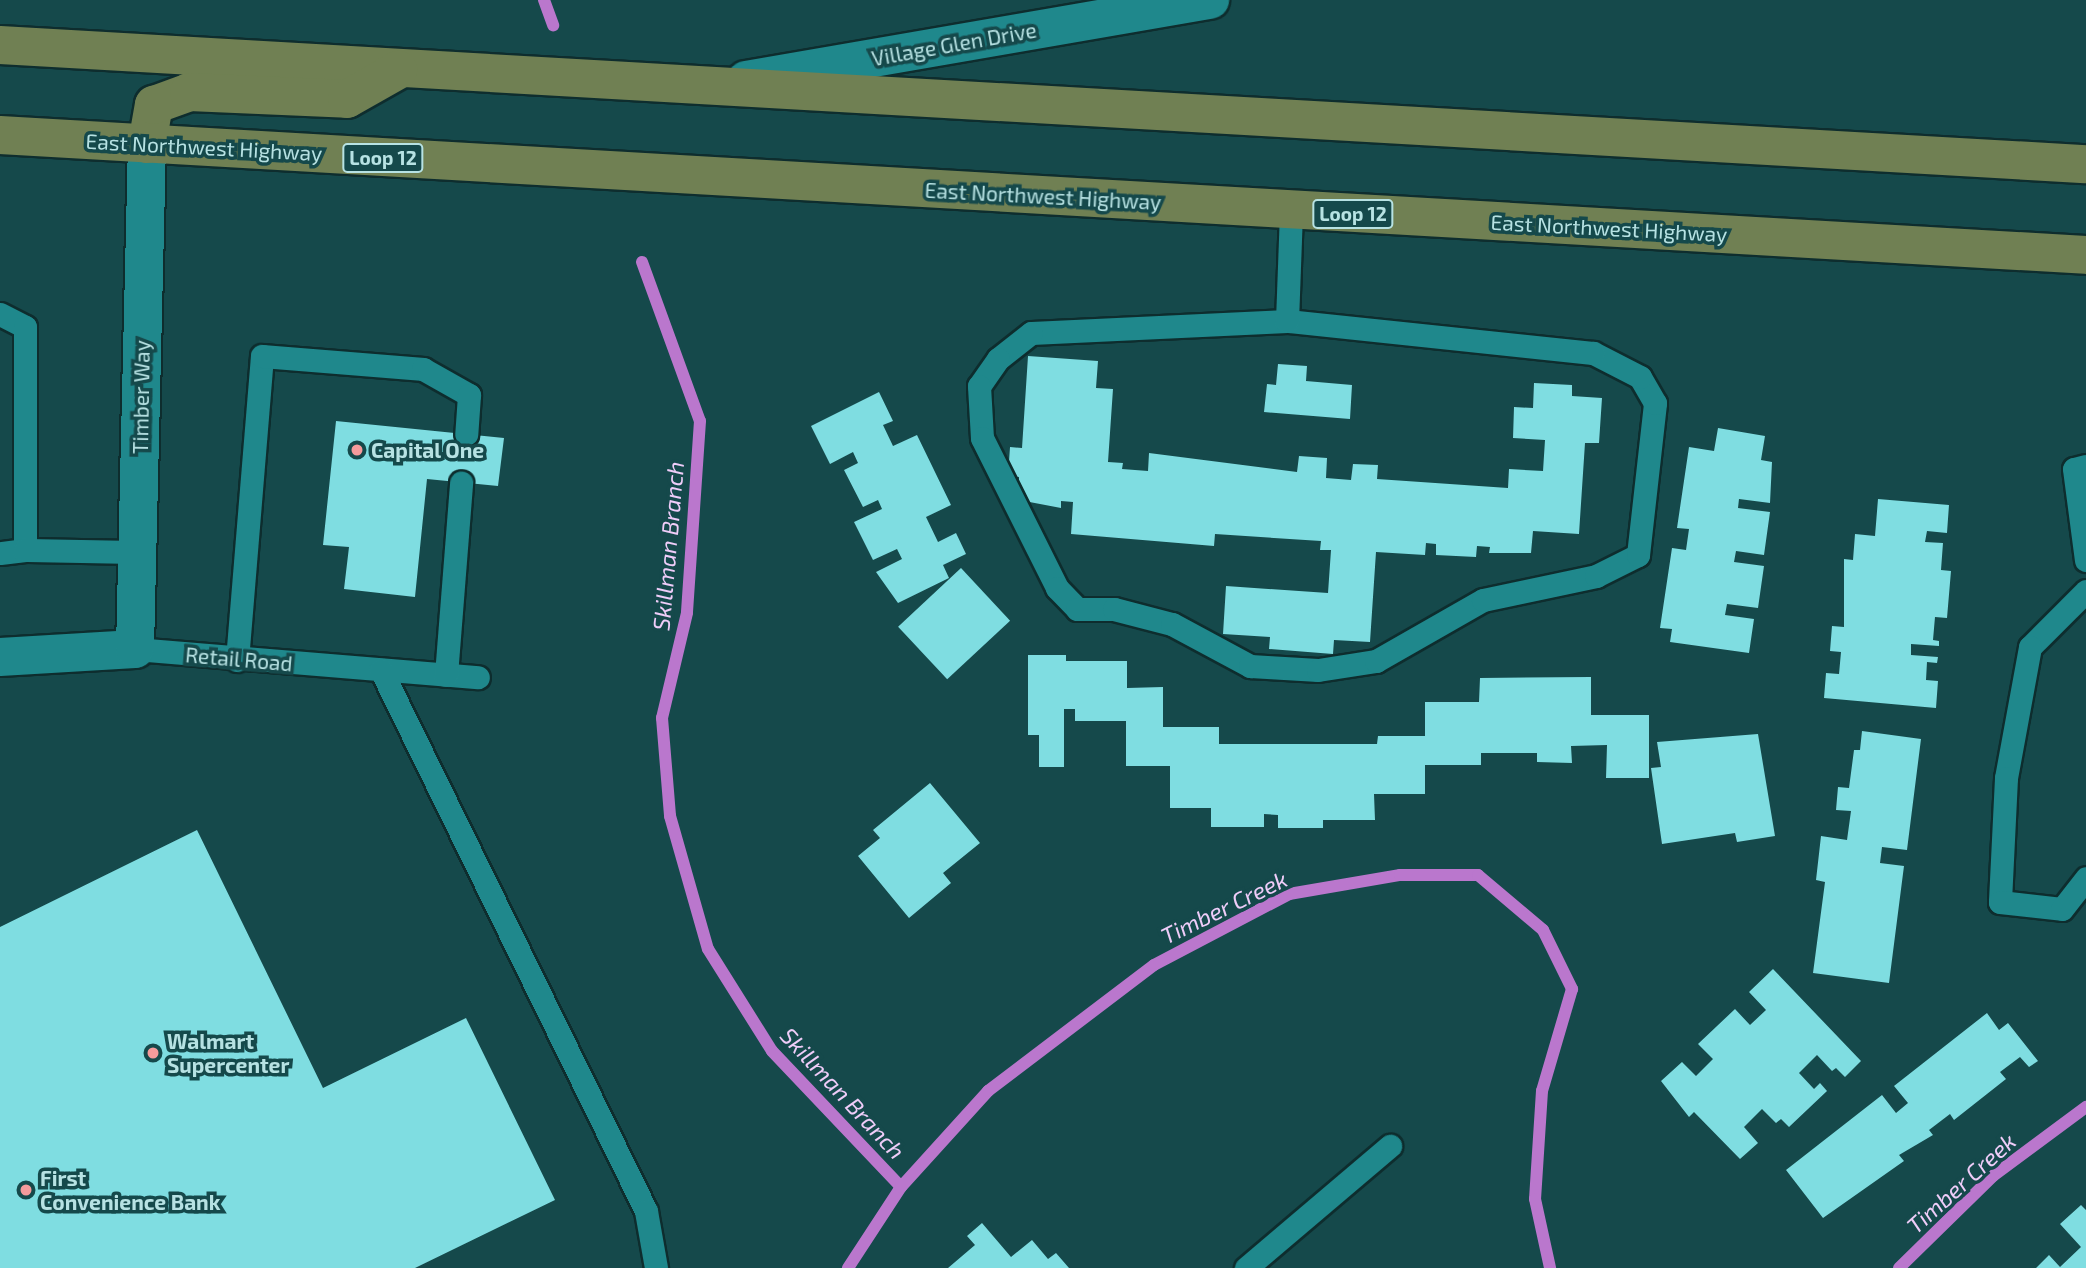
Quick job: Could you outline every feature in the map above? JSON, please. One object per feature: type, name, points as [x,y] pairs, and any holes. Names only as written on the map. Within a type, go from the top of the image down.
[{"type":"main road","points":[[0,46],[698,88],[2086,164]]},
{"type":"main road","points":[[147,144],[154,105],[189,92],[347,99],[398,70]]},
{"type":"main road","name":"East Northwest Highway","points":[[0,135],[2086,255]]},
{"type":"street","name":"Village Glen Drive","points":[[698,88],[1210,0]]},
{"type":"street","name":"Timber Way","points":[[135,649],[147,144]]},
{"type":"street","name":"Retail Road","points":[[0,657],[135,649]]},
{"type":"lane","points":[[1287,321],[1291,211]]},
{"type":"lane","points":[[0,314],[25,327],[24,550]]},
{"type":"lane","points":[[1287,321],[1593,353],[1640,377],[1655,403],[1638,555],[1596,576],[1483,600],[1376,661],[1318,670],[1250,666],[1172,624],[1114,609],[1077,609],[1057,588],[982,438],[979,386],[998,359],[1031,333],[1287,321]]},
{"type":"lane","points":[[237,660],[262,356],[423,369],[451,382],[469,395],[466,434]]},
{"type":"lane","points":[[2086,466],[2074,469],[2086,560]]},
{"type":"lane","points":[[446,675],[461,483]]},
{"type":"lane","points":[[0,553],[24,550],[137,552]]},
{"type":"lane","points":[[2086,591],[2030,647],[2006,778],[2000,902],[2062,909],[2086,878]]},
{"type":"lane","name":"Retail Road","points":[[135,649],[237,660],[478,677]]},
{"type":"lane","points":[[382,670],[646,1211],[656,1268]]},
{"type":"lane","points":[[1246,1268],[1390,1146]]},
{"type":"building","points":[[1028,356],[1098,361],[1096,388],[1113,389],[1108,462],[1123,463],[1122,469],[1148,471],[1149,453],[1297,472],[1299,456],[1327,458],[1326,478],[1351,480],[1353,464],[1378,465],[1377,479],[1508,488],[1509,469],[1543,471],[1545,440],[1513,438],[1514,407],[1533,408],[1534,383],[1572,385],[1572,396],[1602,398],[1599,443],[1585,443],[1579,534],[1533,531],[1531,553],[1489,553],[1490,547],[1477,546],[1476,557],[1436,555],[1436,544],[1426,543],[1425,555],[1376,552],[1370,642],[1334,640],[1333,654],[1269,649],[1270,637],[1223,634],[1226,586],[1328,593],[1331,550],[1320,550],[1321,541],[1215,534],[1214,546],[1071,534],[1073,502],[1061,501],[1061,508],[1019,500],[1019,477],[1008,476],[1010,447],[1022,448]]},
{"type":"building","points":[[1278,364],[1307,366],[1306,381],[1352,385],[1350,419],[1264,412],[1267,384],[1276,385]]},
{"type":"building","points":[[879,392],[893,421],[883,425],[893,446],[917,435],[951,505],[926,517],[938,542],[956,533],[966,554],[943,565],[949,578],[898,603],[876,572],[902,559],[897,549],[873,560],[854,522],[882,509],[878,500],[863,507],[844,470],[858,463],[853,452],[830,464],[811,426]]},
{"type":"building","points":[[336,421],[504,438],[498,486],[427,479],[415,597],[344,589],[349,547],[323,545]]},
{"type":"building","points":[[1718,428],[1765,436],[1761,460],[1772,462],[1770,503],[1739,499],[1738,508],[1770,512],[1764,555],[1736,551],[1734,562],[1764,566],[1758,608],[1727,604],[1725,615],[1754,619],[1749,653],[1670,642],[1672,629],[1660,628],[1672,548],[1686,550],[1689,529],[1677,528],[1689,447],[1714,451]]},
{"type":"building","points":[[1878,499],[1949,505],[1947,533],[1927,531],[1925,542],[1943,543],[1941,570],[1951,571],[1947,618],[1935,617],[1933,640],[1939,641],[1939,646],[1911,644],[1911,655],[1938,657],[1937,663],[1927,662],[1926,680],[1938,681],[1936,708],[1824,698],[1826,673],[1839,674],[1841,652],[1830,651],[1832,626],[1844,627],[1844,559],[1853,560],[1855,534],[1875,536]]},
{"type":"building","points":[[961,568],[1010,621],[947,679],[898,627]]},
{"type":"building","points":[[1028,655],[1066,655],[1066,661],[1127,661],[1127,688],[1163,687],[1163,727],[1219,727],[1219,744],[1377,744],[1378,736],[1425,736],[1425,702],[1479,702],[1480,678],[1591,677],[1591,715],[1649,715],[1649,778],[1606,778],[1607,745],[1571,746],[1572,763],[1537,762],[1537,753],[1481,753],[1481,765],[1425,765],[1425,794],[1374,794],[1375,820],[1323,820],[1323,828],[1278,828],[1278,815],[1264,814],[1264,827],[1211,827],[1211,808],[1170,808],[1170,766],[1126,766],[1126,721],[1075,721],[1075,709],[1064,709],[1064,767],[1039,767],[1039,735],[1028,735]]},
{"type":"building","points":[[1862,731],[1921,739],[1907,850],[1882,847],[1880,863],[1904,866],[1889,983],[1813,973],[1825,882],[1816,880],[1821,836],[1847,840],[1851,811],[1836,810],[1838,787],[1849,788],[1854,750],[1860,750]]},
{"type":"building","points":[[1758,734],[1775,836],[1737,842],[1735,833],[1662,844],[1651,768],[1661,767],[1657,742]]},
{"type":"building","points":[[930,783],[980,843],[943,873],[951,883],[909,918],[858,856],[880,838],[873,830]]},
{"type":"building","name":"Walmart Supercenter","points":[[197,830],[323,1088],[466,1018],[555,1200],[415,1268],[0,1268],[0,927]]},
{"type":"building","points":[[1773,969],[1861,1061],[1845,1077],[1836,1068],[1832,1071],[1817,1055],[1799,1073],[1814,1089],[1820,1083],[1827,1091],[1789,1127],[1781,1119],[1776,1123],[1762,1109],[1744,1127],[1758,1143],[1740,1159],[1694,1112],[1689,1117],[1661,1081],[1682,1062],[1696,1076],[1713,1059],[1698,1044],[1735,1009],[1750,1025],[1766,1010],[1749,992]]},
{"type":"building","points":[[1987,1013],[1999,1030],[2008,1023],[2038,1061],[2029,1067],[2020,1057],[2000,1072],[2006,1079],[1954,1120],[1950,1114],[1929,1130],[1933,1135],[1899,1155],[1904,1161],[1823,1218],[1786,1170],[1882,1095],[1896,1113],[1908,1103],[1894,1086]]},
{"type":"building","points":[[2081,1205],[2086,1210],[2086,1268],[2036,1268],[2049,1255],[2060,1267],[2081,1247],[2060,1224]]},
{"type":"building","points":[[982,1223],[1011,1257],[1032,1240],[1048,1259],[1056,1253],[1069,1268],[948,1268],[975,1245],[967,1236]]},
{"type":"waterway","name":"Skillman Branch","points":[[544,0],[553,25]]},
{"type":"waterway","name":"Skillman Branch","points":[[642,262],[700,421],[687,613],[662,718],[670,816],[708,949],[772,1051],[901,1187]]},
{"type":"waterway","name":"Timber Creek","points":[[848,1268],[901,1187],[988,1091],[1154,965],[1289,894],[1400,875],[1478,875],[1543,930],[1572,989],[1542,1091],[1535,1199],[1550,1268]]},
{"type":"waterway","name":"Timber Creek","points":[[1899,1268],[1993,1176],[2086,1107]]},
{"type":"place","name":"Capital One","points":[[357,450]]},
{"type":"place","name":"Walmart Supercenter","points":[[153,1053]]},
{"type":"place","name":"First Convenience Bank","points":[[26,1190]]}]
